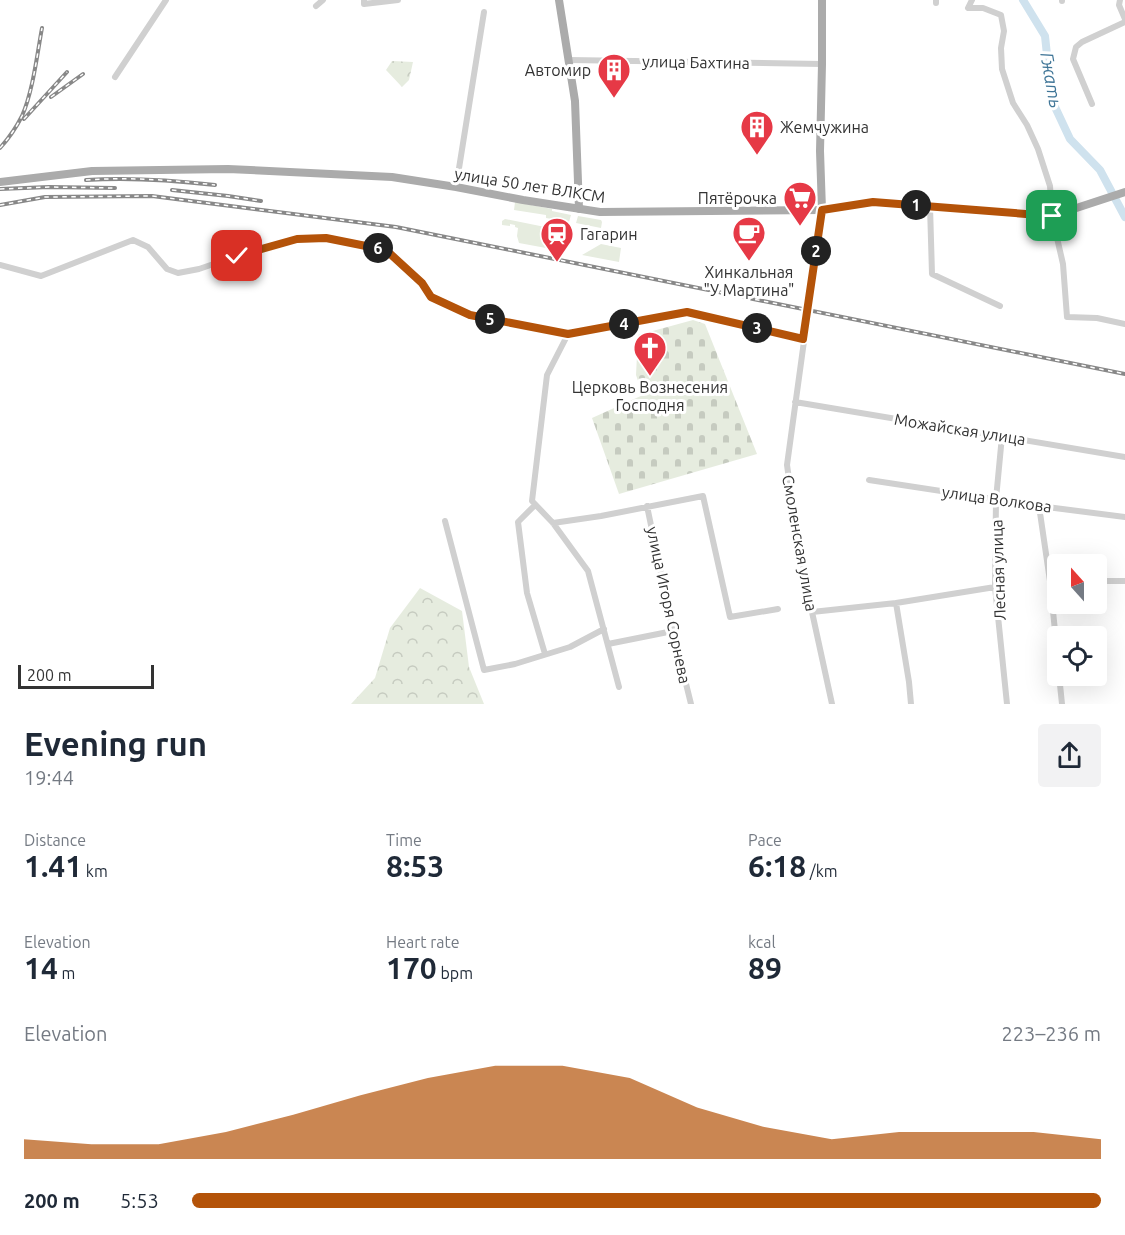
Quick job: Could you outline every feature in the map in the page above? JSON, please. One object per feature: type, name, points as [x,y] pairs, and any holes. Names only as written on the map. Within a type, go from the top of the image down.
[{"type":"main road","points":[[559,0],[575,101],[579,208]]},
{"type":"main road","points":[[822,0],[820,151],[822,210]]},
{"type":"main road","name":"улица 50 лет ВЛКСМ","points":[[0,182],[92,171],[228,169],[392,177],[600,212],[822,210],[873,202],[1052,216],[1125,192]]},
{"type":"street","points":[[115,77],[166,0]]},
{"type":"street","points":[[316,6],[324,0]]},
{"type":"street","points":[[363,0],[364,4],[398,0]]},
{"type":"street","points":[[972,0],[968,8],[982,8],[1001,15],[1004,31],[1001,48],[1002,69],[1013,104],[1027,125],[1038,149],[1050,186],[1052,216],[1064,264],[1067,317],[1097,318],[1125,324]]},
{"type":"street","points":[[1092,104],[1072,59],[1076,47],[1082,42],[1125,20],[1119,5],[1120,0]]},
{"type":"street","points":[[456,187],[484,12]]},
{"type":"street","name":"улица Бахтина","points":[[569,60],[822,64]]},
{"type":"street","points":[[930,207],[932,274],[1000,306]]},
{"type":"street","name":"Смоленская улица","points":[[822,210],[787,465],[794,518],[832,704]]},
{"type":"street","points":[[0,265],[41,276],[133,240],[148,247],[167,269],[178,273],[199,269],[297,239],[326,238],[386,250],[422,283],[431,297],[470,315],[568,334],[687,312],[803,339]]},
{"type":"street","points":[[568,334],[547,375],[532,501],[553,523],[588,571],[619,687]]},
{"type":"street","name":"Можайская улица","points":[[795,402],[1125,457]]},
{"type":"street","name":"Лесная улица","points":[[1002,436],[996,499],[995,587],[1007,704]]},
{"type":"street","name":"улица Волкова","points":[[869,480],[1125,517]]},
{"type":"street","points":[[553,523],[703,496],[730,617],[778,609]]},
{"type":"street","points":[[535,505],[518,522],[526,593],[546,654]]},
{"type":"street","points":[[1039,506],[1047,561]]},
{"type":"street","name":"улица Игоря Сорнева","points":[[647,507],[691,704]]},
{"type":"street","points":[[445,521],[484,670],[515,664],[570,647],[604,629]]},
{"type":"street","points":[[1107,581],[1125,582]]},
{"type":"street","points":[[812,612],[896,603],[995,587]]},
{"type":"street","points":[[896,603],[911,704]]},
{"type":"street","points":[[608,644],[673,631]]},
{"type":"street","points":[[1060,686],[1062,704]]},
{"type":"green space","points":[[392,61],[413,62],[409,80],[402,87],[386,70]]},
{"type":"green space","points":[[515,202],[571,215],[569,222],[546,218],[546,215],[514,210]]},
{"type":"green space","points":[[578,216],[601,220],[601,228],[576,223]]},
{"type":"green space","points":[[505,219],[550,228],[546,248],[519,243],[518,228],[510,224],[510,226],[502,225]]},
{"type":"green space","points":[[601,244],[621,248],[619,262],[582,255]]},
{"type":"green space","points":[[693,320],[705,324],[757,454],[619,494],[592,418],[643,395],[636,375],[638,335]]},
{"type":"green space","points":[[420,588],[462,611],[469,667],[484,704],[351,704],[375,678],[390,628]]},
{"type":"waterway","name":"Гжать","points":[[1023,0],[1045,36],[1055,107],[1070,139],[1100,170],[1125,217]]},
{"type":"railway","points":[[0,148],[15,129],[26,106],[42,28]]},
{"type":"railway","points":[[24,119],[67,72]]},
{"type":"railway","points":[[51,97],[83,74]]},
{"type":"railway","points":[[86,180],[151,180],[215,185]]},
{"type":"railway","points":[[0,189],[115,188]]},
{"type":"railway","points":[[172,190],[261,201]]},
{"type":"railway","points":[[0,205],[45,197],[152,196],[396,227],[1125,374]]},
{"type":"place","name":"Автомир","points":[[614,99]]},
{"type":"place","name":"Жемчужина","points":[[757,156]]},
{"type":"place","name":"Пятёрочка","points":[[800,227]]},
{"type":"place","name":"Хинкальная \"У Мартина\"","points":[[749,262]]},
{"type":"place","name":"Гагарин","points":[[557,263]]},
{"type":"place","name":"Церковь Вознесения Господня","points":[[650,377]]},
{"type":"route","points":[[237,256],[297,239],[326,238],[386,250],[422,283],[431,297],[470,315],[568,334],[687,312],[803,339],[822,210],[873,202],[1052,216]]}]
